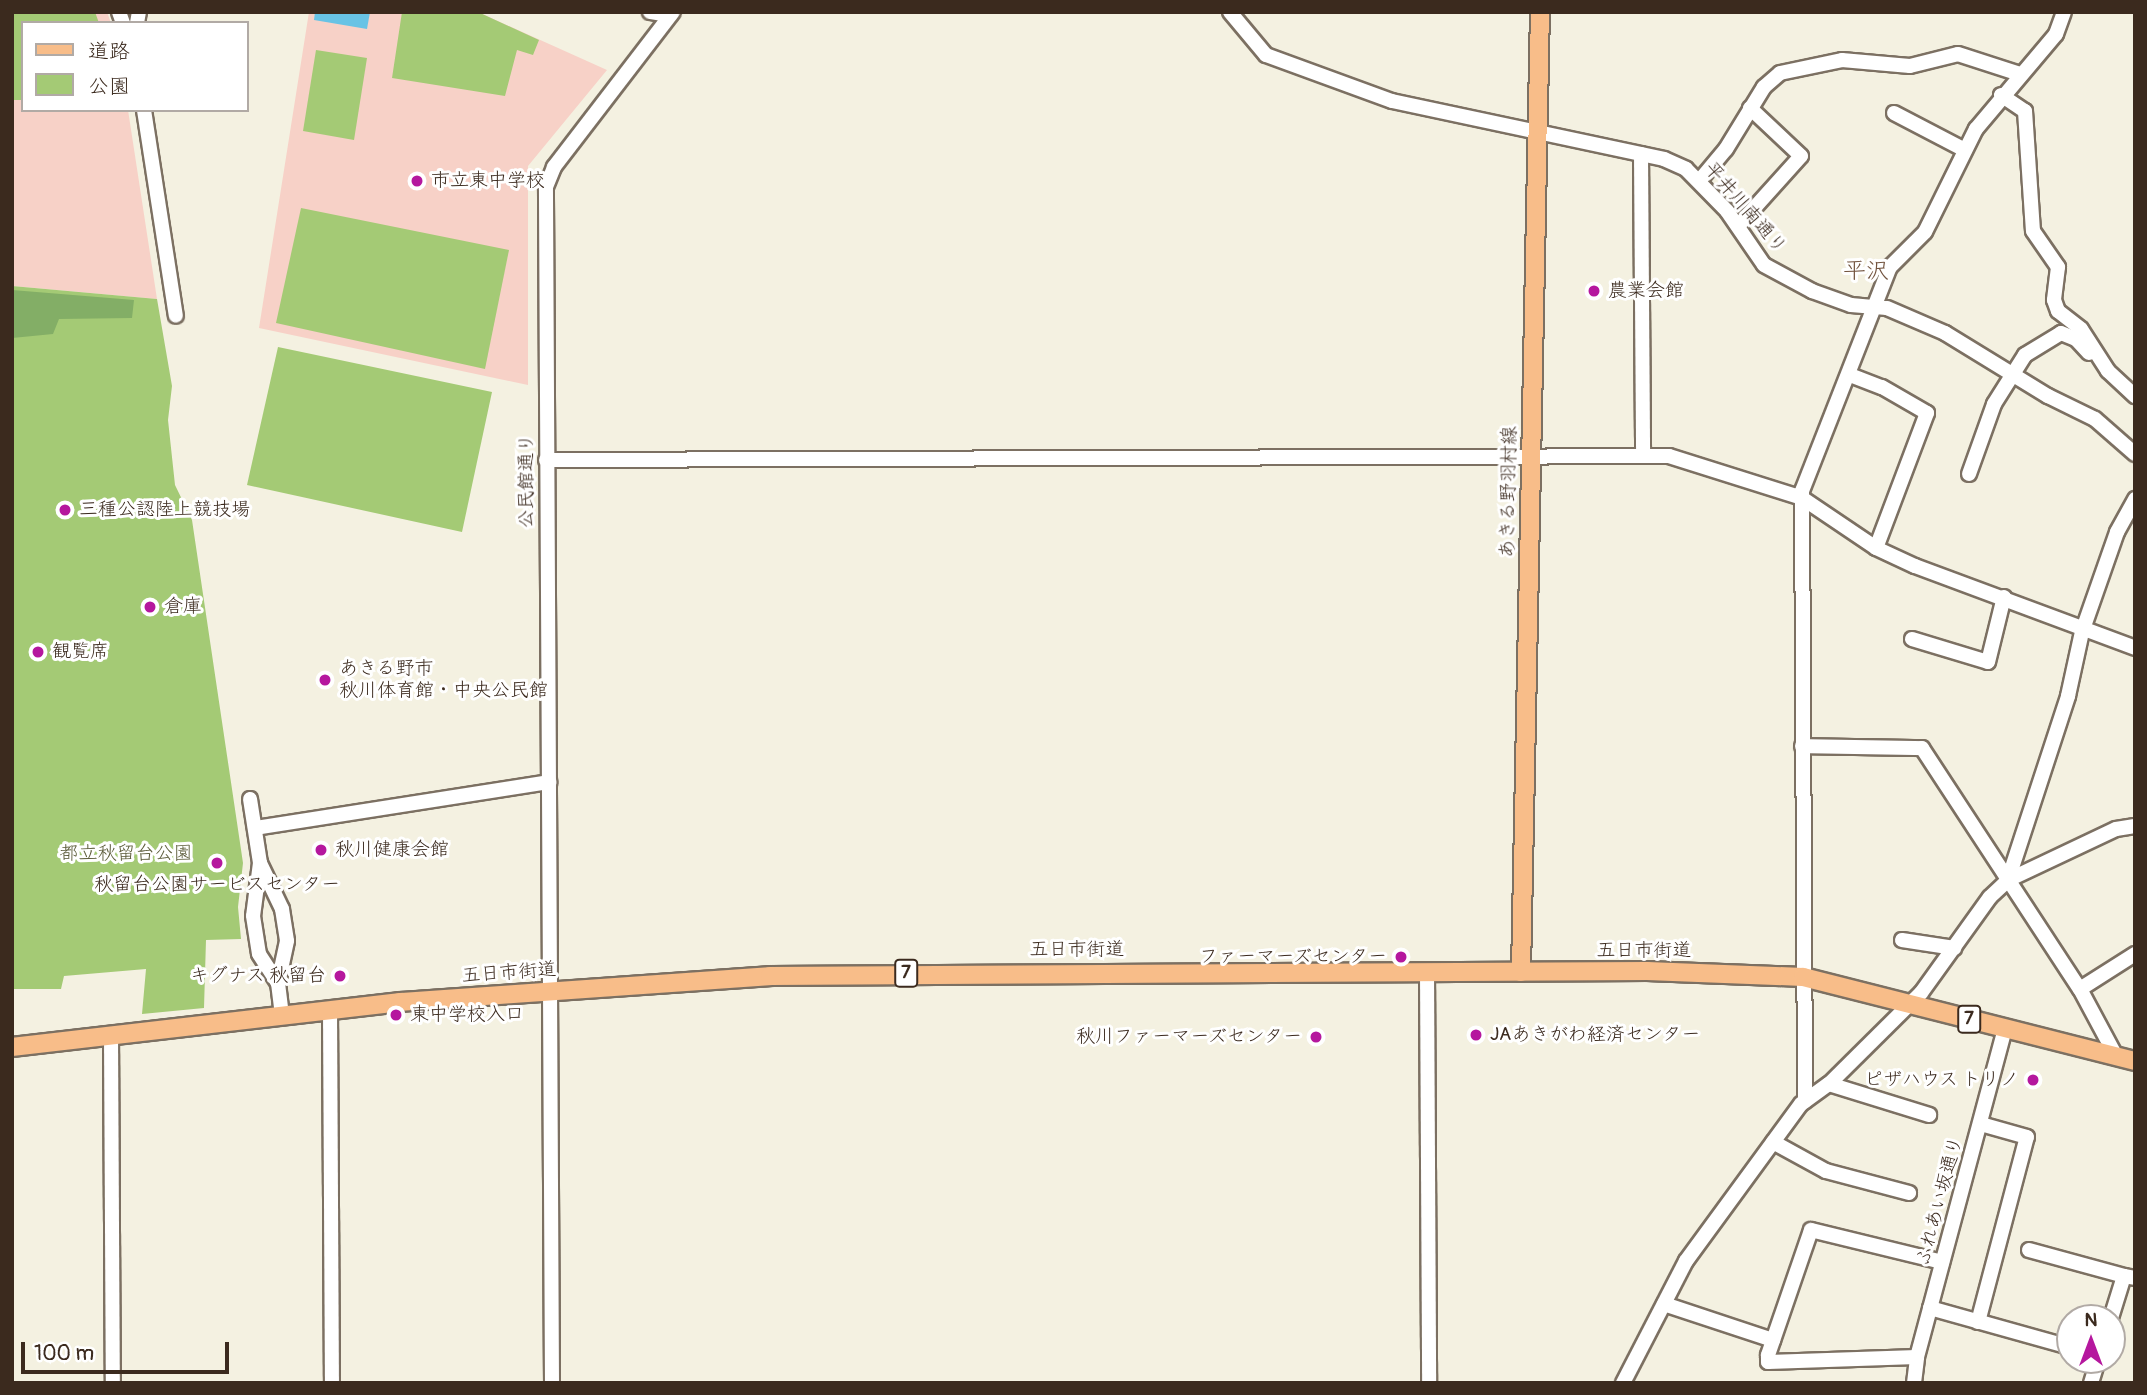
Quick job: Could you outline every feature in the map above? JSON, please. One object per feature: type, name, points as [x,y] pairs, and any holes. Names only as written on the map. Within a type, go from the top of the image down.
[{"type":"main road","name":"あきる野羽村線","points":[[1521,972],[1540,12]]},
{"type":"main road","name":"五日市街道","points":[[12,1047],[330,1010],[770,976],[1427,971],[1803,977],[2126,1060]]},
{"type":"street","points":[[650,12],[671,14]]},
{"type":"street","name":"平井川南通り","points":[[1230,12],[1266,55],[1424,111],[1641,154],[1686,169],[1700,180],[1738,226],[1764,265],[1851,305],[1876,307],[1945,333],[2013,375],[2095,419],[2135,454]]},
{"type":"street","points":[[1805,1101],[1802,498],[1891,267],[1925,232],[1965,150],[2001,95],[2056,34],[2064,12]]},
{"type":"street","name":"公民館通り","points":[[552,1383],[546,187],[554,167],[671,14]]},
{"type":"street","points":[[1700,180],[1726,149],[1750,108],[1780,73],[1842,60],[1910,66],[1958,54],[2020,75]]},
{"type":"street","points":[[2001,95],[2025,111],[2033,232],[2058,267],[2054,300],[2058,311],[2081,329],[2108,371]]},
{"type":"street","points":[[1738,226],[1801,156],[1750,108]]},
{"type":"street","points":[[144,112],[176,316]]},
{"type":"street","points":[[1894,113],[1965,150]]},
{"type":"street","points":[[1641,154],[1643,455]]},
{"type":"street","points":[[1969,474],[1994,404],[2025,355],[2062,333],[2076,339],[2135,396]]},
{"type":"street","points":[[1850,375],[1882,387],[1927,413],[1876,548]]},
{"type":"street","points":[[546,460],[1677,456],[1802,498],[1876,548],[2004,597],[2081,632],[2135,648]]},
{"type":"street","points":[[2008,880],[2068,696],[2081,632],[2117,532],[2135,499]]},
{"type":"street","points":[[1912,639],[1988,662],[2004,597]]},
{"type":"street","points":[[1802,746],[1922,748],[2126,1060]]},
{"type":"street","points":[[255,828],[549,782]]},
{"type":"street","points":[[250,799],[260,863],[253,916],[259,954],[278,983]]},
{"type":"street","points":[[1623,1383],[1701,1238],[1773,1142],[1805,1101],[1829,1084],[1910,1003],[1990,897],[2008,880],[2116,829],[2135,826]]},
{"type":"street","points":[[260,863],[282,909],[285,952],[278,983],[282,1016]]},
{"type":"street","points":[[253,916],[259,903],[270,901],[282,909]]},
{"type":"street","points":[[1902,940],[1954,948]]},
{"type":"street","points":[[259,954],[269,960],[285,952]]},
{"type":"street","points":[[2080,989],[2135,954]]},
{"type":"street","points":[[1427,971],[1429,1383]]},
{"type":"street","points":[[330,1010],[332,1383]]},
{"type":"street","name":"ふれあい坂通り","points":[[1914,1383],[1917,1357],[2005,1029]]},
{"type":"street","points":[[111,1035],[113,1383]]},
{"type":"street","points":[[1829,1084],[1929,1115]]},
{"type":"street","points":[[1978,1322],[2027,1137],[1980,1124]]},
{"type":"street","points":[[1773,1142],[1826,1171],[1909,1193]]},
{"type":"street","points":[[1917,1357],[1768,1362],[1773,1339],[1811,1230],[1942,1262]]},
{"type":"street","points":[[2029,1250],[2129,1277],[2117,1304]]},
{"type":"street","points":[[1664,1304],[1773,1339]]},
{"type":"street","points":[[1930,1308],[2056,1343]]},
{"type":"shaded area","points":[[12,12],[107,12],[110,21],[21,21],[21,112],[128,112],[157,299],[12,286]]},
{"type":"shaded area","points":[[309,12],[478,12],[607,70],[528,166],[528,385],[259,328]]},
{"type":"green space","points":[[12,12],[95,12],[98,21],[21,21],[21,100],[12,100]]},
{"type":"green space","points":[[402,12],[478,12],[539,40],[533,55],[517,50],[505,96],[392,78]]},
{"type":"green space","points":[[316,50],[367,58],[354,140],[303,131]]},
{"type":"green space","points":[[301,208],[509,250],[485,369],[276,323]]},
{"type":"green space","name":"都立秋留台公園","points":[[12,286],[157,299],[172,386],[168,420],[175,485],[192,520],[243,863],[238,907],[241,939],[206,940],[204,1008],[142,1014],[146,969],[64,976],[61,989],[12,989]]},
{"type":"green space","points":[[12,290],[134,300],[132,318],[59,319],[53,334],[12,338]]},
{"type":"green space","points":[[278,347],[492,392],[462,532],[247,485]]},
{"type":"water","points":[[315,12],[370,12],[367,29],[314,20]]},
{"type":"place","name":"市立東中学校","points":[[417,181]]},
{"type":"place","name":"農業会館","points":[[1594,291]]},
{"type":"place","name":"三種公認陸上競技場","points":[[65,510]]},
{"type":"place","name":"倉庫","points":[[150,607]]},
{"type":"place","name":"観覧席","points":[[38,652]]},
{"type":"place","name":"あきる野市 秋川体育館・中央公民館","points":[[325,680]]},
{"type":"place","name":"秋川健康会館","points":[[321,850]]},
{"type":"place","name":"秋留台公園サービスセンター","points":[[217,863]]},
{"type":"place","name":"ファーマーズセンター","points":[[1401,957]]},
{"type":"place","name":"キグナス 秋留台","points":[[340,976]]},
{"type":"place","name":"東中学校入口","points":[[396,1015]]},
{"type":"place","name":"JAあきがわ経済センター","points":[[1476,1035]]},
{"type":"place","name":"秋川ファーマーズセンター","points":[[1316,1037]]},
{"type":"place","name":"ピザハウス トリノ","points":[[2033,1080]]},
{"type":"district","name":"平沢","points":[[1866,271]]}]
